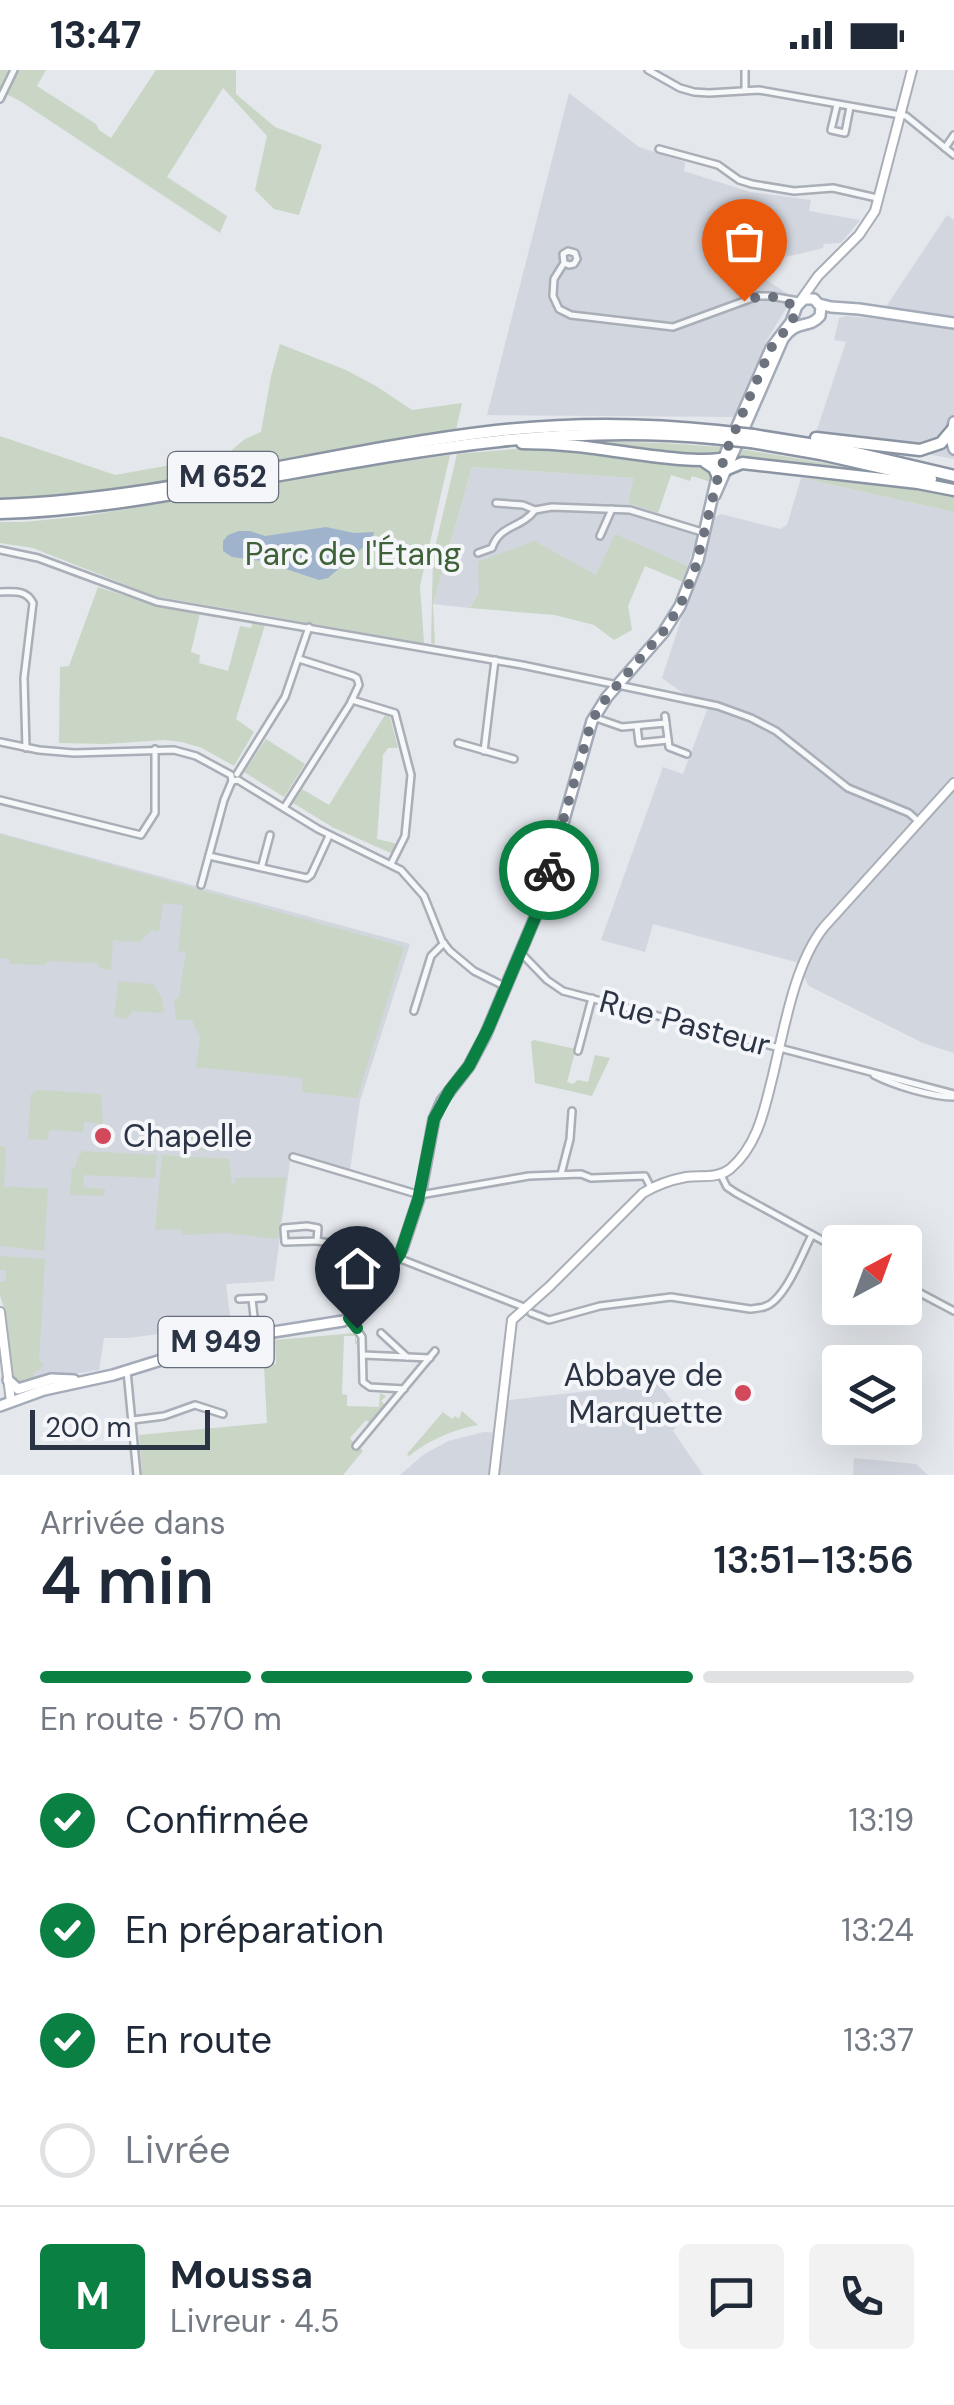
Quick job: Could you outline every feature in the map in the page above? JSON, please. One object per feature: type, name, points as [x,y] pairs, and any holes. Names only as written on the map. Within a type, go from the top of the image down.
[{"type":"highway","name":"M 652","points":[[0,505],[116,495],[535,428],[606,425],[752,439],[954,487]]},
{"type":"highway","points":[[769,436],[802,436],[916,450],[937,446],[953,426]]},
{"type":"highway","name":"M 652","points":[[752,439],[769,436],[840,449],[954,476]]},
{"type":"highway","points":[[473,440],[576,446],[954,487]]},
{"type":"highway","name":"M 652","points":[[0,513],[126,502],[444,443]]},
{"type":"main road","points":[[808,298],[819,303],[821,311],[812,321],[798,318],[798,305],[808,298]]},
{"type":"main road","name":"M 949","points":[[819,303],[831,308],[954,323]]},
{"type":"main road","name":"M 949","points":[[5,1402],[54,1384],[127,1371],[220,1341],[350,1320],[366,1305],[398,1258],[420,1195],[434,1119],[478,1049],[539,908],[593,718],[676,614],[695,569],[726,461],[771,348],[792,322],[798,305]]},
{"type":"main road","name":"M 949","points":[[726,461],[792,328],[830,312],[849,309]]},
{"type":"main road","points":[[953,426],[954,449]]},
{"type":"main road","points":[[8,1380],[18,1389],[50,1380],[92,1380]]},
{"type":"street","points":[[0,99],[14,70]]},
{"type":"street","points":[[648,70],[694,92],[764,90],[900,115],[912,119],[954,155]]},
{"type":"street","points":[[745,70],[745,89]]},
{"type":"street","name":"M 949","points":[[798,305],[816,278],[859,235],[880,199],[912,70]]},
{"type":"street","points":[[837,105],[831,130],[845,133],[850,107]]},
{"type":"street","points":[[945,148],[954,135]]},
{"type":"street","points":[[659,149],[718,165],[747,183],[797,191],[833,188],[880,199]]},
{"type":"street","points":[[564,262],[555,274],[553,294],[560,309],[569,315],[669,327],[754,297],[776,297],[798,305]]},
{"type":"street","name":"M 949","points":[[819,303],[817,284],[830,265]]},
{"type":"street","points":[[496,504],[524,505],[535,510],[630,510],[705,533]]},
{"type":"street","points":[[600,536],[612,509]]},
{"type":"street","points":[[478,553],[492,548],[501,531],[527,521],[535,510]]},
{"type":"street","points":[[0,550],[38,558],[157,602],[494,660],[704,702],[751,718],[788,739],[848,788],[908,813],[920,822]]},
{"type":"street","points":[[0,592],[22,593],[34,603],[25,671],[26,748]]},
{"type":"street","points":[[201,885],[225,796],[278,708],[309,627]]},
{"type":"street","points":[[284,809],[358,687],[357,678],[299,659]]},
{"type":"street","points":[[484,751],[494,660]]},
{"type":"street","points":[[352,700],[394,713],[410,768],[405,836],[391,864]]},
{"type":"street","points":[[593,718],[618,726],[666,719],[669,747],[686,754]]},
{"type":"street","points":[[637,726],[639,743],[668,740]]},
{"type":"street","points":[[0,742],[85,753],[168,749],[191,754],[329,836],[391,864],[422,892],[444,943],[454,956],[506,987]]},
{"type":"street","points":[[458,744],[514,759]]},
{"type":"street","points":[[0,800],[141,834],[155,812],[155,750]]},
{"type":"street","points":[[494,1475],[510,1340],[516,1324],[651,1188],[680,1178],[721,1174],[738,1160],[756,1133],[798,980],[818,935],[954,784]]},
{"type":"street","points":[[262,867],[270,834]]},
{"type":"street","points":[[209,856],[309,877],[329,836]]},
{"type":"street","points":[[414,1012],[430,959],[444,943]]},
{"type":"street","name":"Rue Pasteur","points":[[521,953],[557,988],[954,1095]]},
{"type":"street","points":[[578,1051],[592,998]]},
{"type":"street","points":[[561,1174],[572,1112]]},
{"type":"street","points":[[293,1157],[420,1195],[561,1174],[591,1178],[646,1172],[651,1188]]},
{"type":"street","points":[[721,1174],[736,1194],[822,1240]]},
{"type":"street","points":[[317,1241],[318,1228],[284,1228],[285,1242],[329,1243],[334,1248],[340,1289],[366,1305]]},
{"type":"street","points":[[398,1258],[549,1320],[600,1306],[671,1298],[750,1309],[769,1305],[781,1292],[812,1235]]},
{"type":"street","points":[[922,1294],[954,1312]]},
{"type":"street","points":[[239,1299],[262,1298]]},
{"type":"street","points":[[252,1299],[256,1334]]},
{"type":"street","points":[[0,1312],[8,1380],[5,1402]]},
{"type":"street","points":[[350,1320],[362,1337],[362,1377],[366,1385],[404,1389]]},
{"type":"street","points":[[381,1332],[407,1357]]},
{"type":"street","points":[[356,1446],[435,1351]]},
{"type":"street","points":[[363,1355],[430,1358]]},
{"type":"street","points":[[127,1371],[138,1475]]},
{"type":"street","points":[[133,1420],[195,1406],[224,1414]]},
{"type":"shaded area","points":[[569,93],[639,147],[685,162],[684,171],[750,192],[811,200],[809,211],[860,220],[841,243],[824,244],[823,248],[790,256],[752,253],[746,260],[733,259],[793,297],[765,343],[734,417],[487,415]]},
{"type":"shaded area","points":[[947,215],[954,220],[954,459],[816,433],[846,342],[834,340],[839,318],[878,319]]},
{"type":"shaded area","points":[[472,467],[635,478],[628,503],[700,527],[688,566],[616,535],[596,575],[479,592],[470,608],[433,604]]},
{"type":"shaded area","points":[[801,478],[954,512],[954,1053],[923,1043],[809,986],[796,962],[653,924],[645,952],[601,940],[663,767],[683,774],[707,710],[662,678],[714,518],[721,514],[780,529],[787,525]]},
{"type":"shaded area","points":[[0,833],[410,944],[360,1101],[350,1170],[291,1154],[274,1281],[226,1284],[232,1331],[188,1342],[186,1321],[163,1320],[157,1325],[158,1334],[104,1338],[99,1370],[31,1381],[13,1380],[7,1318],[0,1295]]},
{"type":"shaded area","points":[[658,1383],[684,1416],[673,1431],[703,1475],[400,1475],[423,1455],[448,1441],[484,1432],[502,1433],[506,1402],[510,1400]]},
{"type":"shaded area","points":[[854,1458],[916,1464],[928,1475],[853,1475]]},
{"type":"green space","points":[[0,70],[46,70],[37,86],[111,138],[156,70],[236,70],[236,94],[275,127],[322,145],[299,215],[274,209],[255,190],[267,136],[223,88],[167,177],[227,216],[220,233],[0,91]]},
{"type":"green space","points":[[280,344],[346,370],[412,410],[462,403],[456,430],[115,488],[0,498],[0,436],[115,475],[226,455],[261,432]]},
{"type":"green space","points":[[583,441],[722,447],[719,454],[705,457]]},
{"type":"green space","points":[[526,448],[704,467],[711,482],[671,475],[658,513],[628,503],[634,478],[472,467],[433,604],[435,644],[431,643],[433,556],[457,454]]},
{"type":"green space","points":[[740,449],[882,476],[747,460],[740,456]]},
{"type":"green space","name":"Parc de l'Étang","points":[[450,455],[420,586],[424,643],[154,596],[33,548],[0,543],[0,522],[84,516]]},
{"type":"green space","points":[[801,478],[913,488],[954,496],[954,512]]},
{"type":"green space","points":[[615,534],[688,566],[683,582],[645,566],[628,606],[632,630],[614,640],[594,625],[555,615],[470,608],[479,592],[478,562],[534,541],[596,575]]},
{"type":"green space","points":[[98,587],[150,604],[200,613],[191,652],[200,655],[199,663],[228,671],[240,626],[251,628],[253,622],[265,625],[236,719],[254,732],[234,766],[182,742],[59,743],[60,667],[69,666]]},
{"type":"green space","points":[[385,715],[390,717],[398,748],[388,748],[383,755],[377,839],[398,844],[393,854],[334,828],[293,803],[302,789],[329,805]]},
{"type":"green space","points":[[266,739],[305,764],[284,797],[244,772]]},
{"type":"green space","points":[[0,834],[404,947],[357,1098],[302,1092],[303,1078],[196,1067],[200,1038],[192,1020],[176,1020],[174,1000],[179,998],[186,951],[178,952],[183,905],[163,903],[159,932],[152,930],[139,942],[113,940],[111,970],[99,968],[98,963],[10,964],[9,959],[0,958]]},
{"type":"green space","points":[[119,981],[153,984],[162,998],[164,1013],[132,1011],[127,1019],[114,1016]]},
{"type":"green space","points":[[531,1042],[576,1049],[567,1082],[573,1084],[578,1080],[588,1082],[595,1055],[610,1058],[592,1096],[535,1083]]},
{"type":"green space","points":[[38,1090],[101,1094],[103,1124],[84,1122],[83,1132],[49,1130],[48,1140],[28,1139],[31,1094]]},
{"type":"green space","points":[[177,1131],[225,1139],[223,1151],[177,1149]]},
{"type":"green space","points":[[0,1146],[6,1147],[4,1187],[48,1188],[44,1251],[0,1246]]},
{"type":"green space","points":[[84,1151],[157,1155],[155,1178],[84,1175],[83,1187],[105,1189],[104,1196],[70,1195],[72,1168]]},
{"type":"green space","points":[[162,1155],[229,1159],[232,1184],[235,1178],[286,1177],[278,1239],[155,1230]]},
{"type":"green space","points":[[0,1256],[45,1259],[39,1361],[43,1364],[33,1372],[35,1380],[20,1385],[13,1380],[7,1318],[0,1295],[0,1282],[6,1281],[6,1270],[0,1270]]},
{"type":"green space","points":[[355,1333],[357,1344],[355,1336],[344,1336],[342,1394],[347,1395],[347,1406],[379,1407],[380,1393],[386,1396],[381,1401],[385,1405],[370,1423],[366,1420],[350,1438],[351,1446],[363,1451],[343,1475],[142,1475],[139,1435],[267,1423],[264,1365],[276,1364],[275,1340]]},
{"type":"green space","points":[[462,1411],[478,1425],[450,1433],[407,1454],[443,1412],[459,1419]]},
{"type":"water","points":[[326,527],[354,533],[374,532],[328,578],[319,580],[262,561],[232,557],[223,551],[223,541],[239,531],[265,536]]},
{"type":"way so far","points":[[549,870],[592,720],[680,606],[695,569],[728,447],[771,348],[795,315],[793,305],[776,297],[758,296],[744,301]]},
{"type":"place","name":"Chapelle","points":[[103,1136]]},
{"type":"place","name":"Abbaye de Marquette","points":[[743,1393]]},
{"type":"route","points":[[357,1328],[349,1318],[367,1302],[400,1254],[418,1200],[434,1119],[488,1029],[537,913],[549,870]]}]
